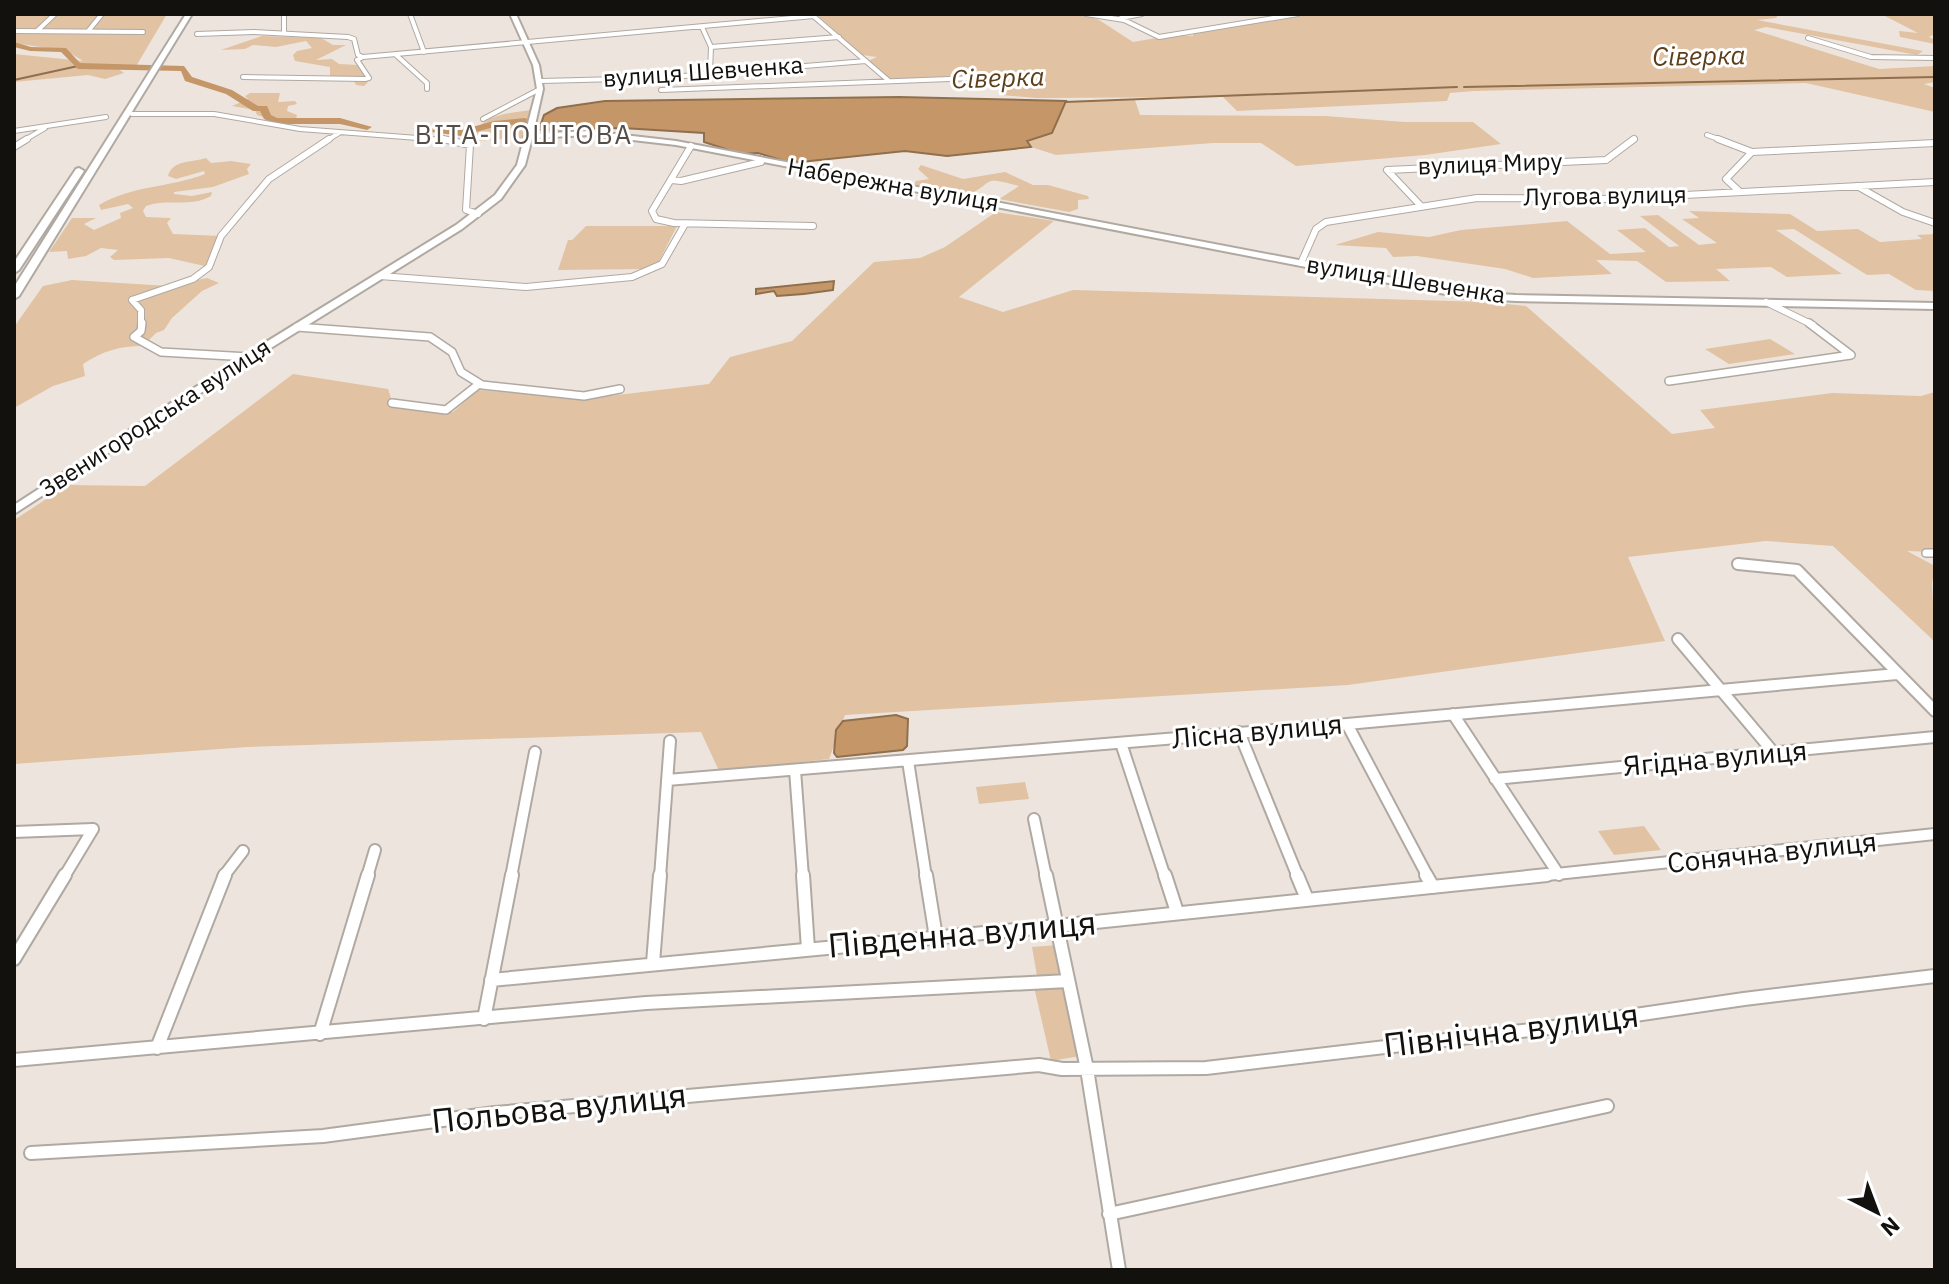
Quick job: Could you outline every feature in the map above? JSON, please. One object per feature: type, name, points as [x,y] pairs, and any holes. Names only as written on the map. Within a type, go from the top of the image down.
[{"type":"highway","points":[[14,296],[181,14]]},
{"type":"highway","points":[[153,62],[189,14]]},
{"type":"highway","points":[[14,270],[120,116]]},
{"type":"highway","points":[[62,198],[70,200],[65,214]]},
{"type":"street","points":[[37,31],[55,14]]},
{"type":"street","points":[[89,30],[102,14]]},
{"type":"street","points":[[284,14],[284,33]]},
{"type":"street","points":[[410,14],[424,52]]},
{"type":"street","points":[[483,119],[540,85],[527,43],[513,14]]},
{"type":"street","points":[[760,14],[766,21]]},
{"type":"street","points":[[1086,14],[1102,20],[1142,14]]},
{"type":"street","points":[[1114,19],[1123,20],[1150,36],[1159,37],[1298,14]]},
{"type":"street","points":[[243,77],[365,79],[369,78],[357,60],[363,57],[813,15],[889,81]]},
{"type":"street","points":[[702,27],[711,47],[710,72]]},
{"type":"street","points":[[14,31],[143,32]]},
{"type":"street","points":[[197,34],[284,33],[352,38],[358,55],[363,57]]},
{"type":"street","points":[[711,47],[839,37]]},
{"type":"street","points":[[1808,38],[1871,57],[1935,58]]},
{"type":"street","points":[[396,55],[427,83],[427,89]]},
{"type":"street","name":"вулиця Шевченка","points":[[540,85],[866,61]]},
{"type":"street","points":[[661,90],[1001,77]]},
{"type":"street","name":"Звенигородська вулиця","points":[[14,510],[249,357],[478,214],[515,176],[529,136],[540,85]]},
{"type":"street","points":[[14,131],[120,116],[214,114],[296,129],[438,137],[470,145],[466,210],[478,214]]},
{"type":"street","points":[[14,147],[48,126]]},
{"type":"street","points":[[249,357],[212,353],[164,355],[154,352],[134,337],[141,331],[144,314],[142,307],[132,300],[193,279],[209,267],[221,236],[269,179],[340,133]]},
{"type":"street","name":"Набережна вулиця","points":[[529,136],[599,133],[691,146],[761,162],[1025,209]]},
{"type":"street","points":[[1707,135],[1752,152],[1935,143]]},
{"type":"street","name":"вулиця Миру","points":[[1420,205],[1387,170],[1606,160],[1634,139]]},
{"type":"street","name":"Набережна вулиця","points":[[691,146],[652,215],[663,222],[685,224],[813,226]]},
{"type":"street","points":[[1739,191],[1726,179],[1752,152]]},
{"type":"street","name":"Набережна вулиця","points":[[672,180],[681,181],[761,162]]},
{"type":"street","name":"Лугова вулиця","points":[[1301,263],[1316,229],[1326,222],[1420,205],[1477,198],[1609,199],[1935,182]]},
{"type":"street","points":[[1857,186],[1903,212],[1935,223]]},
{"type":"street","name":"вулиця Шевченка","points":[[1025,209],[1466,295],[1935,306]]},
{"type":"street","points":[[380,276],[526,287],[632,277],[662,264],[685,224]]},
{"type":"street","points":[[14,259],[29,249]]},
{"type":"street","points":[[1669,381],[1851,355],[1816,326],[1766,302]]},
{"type":"street","name":"Звенигородська вулиця","points":[[297,327],[432,337],[449,349],[459,369],[479,384]]},
{"type":"street","points":[[392,403],[446,410],[479,384],[584,396],[620,389]]},
{"type":"street","points":[[1738,564],[1797,570],[1935,711]]},
{"type":"street","points":[[1678,639],[1774,753]]},
{"type":"street","name":"Лісна вулиця","points":[[667,780],[1347,724],[1897,674]]},
{"type":"street","points":[[1453,714],[1559,875]]},
{"type":"street","points":[[1347,724],[1433,887]]},
{"type":"street","points":[[1239,732],[1307,899]]},
{"type":"street","name":"Ягідна вулиця","points":[[1495,779],[1935,737]]},
{"type":"street","points":[[653,963],[670,741]]},
{"type":"street","points":[[1121,743],[1177,912]]},
{"type":"street","points":[[484,1019],[535,752]]},
{"type":"street","points":[[908,761],[936,937]]},
{"type":"street","points":[[795,770],[808,949]]},
{"type":"street","points":[[1034,819],[1087,1069],[1119,1270]]},
{"type":"street","points":[[14,832],[93,829],[14,959]]},
{"type":"street","name":"Сонячна вулиця","points":[[1559,875],[1935,834]]},
{"type":"street","points":[[320,1034],[375,850]]},
{"type":"street","points":[[157,1048],[223,877],[243,851]]},
{"type":"street","name":"Південна вулиця","points":[[491,980],[1559,875]]},
{"type":"street","name":"Північна вулиця","points":[[1087,1069],[1206,1068],[1547,1028],[1744,999],[1935,976]]},
{"type":"street","name":"Південна вулиця","points":[[14,1060],[646,1003],[1068,981]]},
{"type":"street","name":"Польова вулиця","points":[[31,1153],[323,1136],[495,1113],[1039,1065],[1087,1069]]},
{"type":"street","points":[[1109,1214],[1607,1106]]},
{"type":"shaded area","points":[[14,14],[167,14],[135,68],[117,68],[124,73],[105,79],[88,75],[14,82],[14,54],[83,61],[67,51],[14,43]]},
{"type":"shaded area","points":[[816,14],[1082,14],[1099,20],[1133,42],[1174,35],[1193,36],[1193,32],[1301,14],[1779,14],[1776,18],[1757,20],[1923,51],[1917,55],[1766,27],[1754,30],[1879,69],[1935,66],[1935,82],[1924,84],[1935,88],[1935,112],[1806,83],[1474,91],[1450,93],[1447,101],[1237,111],[1223,97],[1036,98],[1002,95],[997,75],[887,79],[868,61],[877,57],[862,55]]},
{"type":"shaded area","points":[[1881,14],[1935,14],[1935,34],[1929,37],[1935,40],[1935,44],[1900,37],[1899,31],[1918,33]]},
{"type":"shaded area","points":[[262,36],[321,38],[333,45],[346,45],[316,60],[332,59],[339,64],[358,65],[368,82],[364,86],[356,85],[352,77],[330,76],[330,67],[295,61],[293,55],[297,51],[312,48],[306,41],[276,47],[253,45],[245,49],[221,50]]},
{"type":"shaded area","points":[[250,93],[280,93],[278,102],[295,101],[297,104],[288,106],[287,111],[297,115],[296,119],[335,122],[285,124],[257,115],[255,110],[232,106],[248,99],[245,96]]},
{"type":"shaded area","points":[[899,97],[1066,101],[1052,133],[1027,141],[1031,147],[947,156],[905,151],[791,163],[758,153],[741,154],[704,142],[704,133],[622,128],[539,130],[544,115],[557,108],[605,101]]},
{"type":"shaded area","points":[[1135,100],[1140,115],[1325,116],[1405,122],[1473,122],[1501,144],[1425,155],[1296,166],[1261,143],[1213,143],[1056,155],[1031,147],[1026,142],[1052,133],[1066,101]]},
{"type":"shaded area","points":[[536,109],[523,138],[472,141],[482,124],[489,119]]},
{"type":"shaded area","points":[[206,158],[211,163],[231,161],[251,164],[247,169],[249,174],[213,187],[174,192],[192,196],[212,192],[203,200],[154,204],[146,206],[143,211],[146,217],[171,218],[167,223],[173,234],[221,236],[209,267],[169,258],[114,260],[110,257],[118,250],[101,248],[86,256],[68,259],[67,251],[49,252],[72,218],[96,218],[84,224],[94,230],[121,218],[120,213],[133,208],[128,204],[101,210],[99,205],[138,190],[205,174],[204,171],[176,179],[168,176],[179,164]]},
{"type":"shaded area","points":[[921,165],[963,179],[1005,172],[1033,185],[1048,185],[1088,196],[1089,199],[1078,200],[1078,209],[1069,212],[999,199],[1019,186],[997,181],[989,182],[965,196],[913,186],[916,181],[929,179],[918,169]]},
{"type":"shaded area","points":[[1689,211],[1790,214],[1817,231],[1858,229],[1880,242],[1922,239],[1917,235],[1935,234],[1935,291],[1916,290],[1889,274],[1867,275],[1794,229],[1776,230],[1842,274],[1787,277],[1771,267],[1716,269],[1730,281],[1666,282],[1637,261],[1596,260],[1612,274],[1533,278],[1505,269],[1417,256],[1393,257],[1386,248],[1335,245],[1378,232],[1429,237],[1461,230],[1567,221],[1610,254],[1646,252],[1617,230],[1645,228],[1669,247],[1679,246],[1640,216],[1658,215],[1699,245],[1717,243],[1682,219],[1699,218]]},
{"type":"shaded area","points":[[996,212],[1054,221],[959,297],[1003,312],[1073,290],[1486,302],[1526,306],[1672,434],[1715,428],[1700,410],[1832,393],[1921,396],[1935,392],[1935,552],[1907,551],[1935,566],[1932,584],[1935,642],[1833,546],[1766,541],[1628,557],[1665,641],[1348,685],[845,715],[829,759],[719,771],[701,732],[247,747],[14,764],[14,520],[68,485],[145,486],[293,374],[388,389],[394,407],[453,412],[478,390],[584,399],[709,384],[730,357],[792,341],[874,262],[920,258],[945,247]]},
{"type":"shaded area","points":[[586,226],[677,226],[658,263],[647,269],[558,270],[568,240],[572,240]]},
{"type":"shaded area","points":[[207,278],[219,283],[202,291],[172,318],[164,330],[156,333],[143,346],[119,348],[97,356],[83,364],[85,376],[53,386],[14,408],[14,327],[43,286],[72,280],[169,286]]},
{"type":"shaded area","points":[[834,281],[833,290],[777,296],[774,291],[756,294],[756,289]]},
{"type":"shaded area","points":[[1770,339],[1795,354],[1729,364],[1705,349]]},
{"type":"shaded area","points":[[896,715],[908,719],[907,746],[903,750],[837,757],[834,753],[836,730],[843,721]]},
{"type":"shaded area","points":[[1025,782],[1029,799],[979,804],[976,787]]},
{"type":"shaded area","points":[[1644,826],[1661,850],[1614,855],[1598,831]]},
{"type":"shaded area","points":[[1058,945],[1064,973],[1037,976],[1032,947]]},
{"type":"shaded area","points":[[1065,985],[1080,1056],[1051,1061],[1034,987]]},
{"type":"waterway","name":"Сіверка","points":[[14,44],[30,49],[63,50],[78,66],[184,69],[188,79],[229,92],[256,109],[264,108],[267,117],[276,121],[340,121],[367,127]]},
{"type":"waterway","points":[[14,80],[78,66]]},
{"type":"waterway","name":"Сіверка","points":[[1464,87],[1935,77]]},
{"type":"waterway","name":"Сіверка","points":[[1065,102],[1457,87]]},
{"type":"waterway","name":"Сіверка","points":[[429,131],[461,133],[494,124],[525,121]]},
{"type":"district","name":"ВІТА-ПОШТОВА","points":[[524,135]]}]
